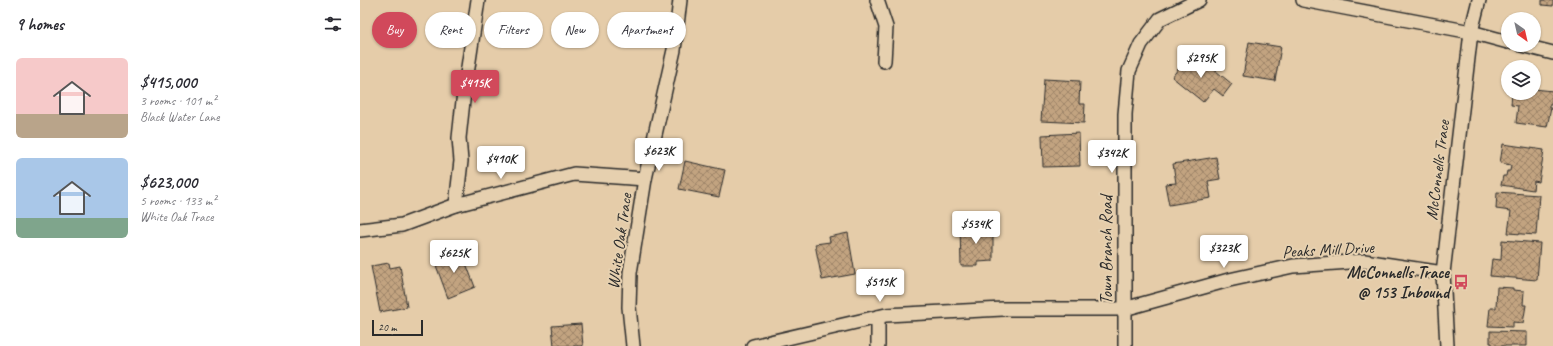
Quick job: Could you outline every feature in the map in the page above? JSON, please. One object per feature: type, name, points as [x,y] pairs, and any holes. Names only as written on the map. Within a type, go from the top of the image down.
[{"type":"street","points":[[456,205],[461,161],[459,138],[478,0]]},
{"type":"street","name":"White Oak Trace","points":[[633,346],[629,307],[630,273],[645,179],[674,50],[680,0]]},
{"type":"street","points":[[877,0],[886,27],[884,61]]},
{"type":"street","name":"Town Branch Road","points":[[1125,346],[1125,114],[1129,71],[1141,44],[1160,19],[1199,0]]},
{"type":"street","points":[[1303,0],[1471,32],[1501,40]]},
{"type":"street","name":"McConnells Trace","points":[[1447,346],[1443,273],[1471,32],[1479,0]]},
{"type":"street","points":[[1541,50],[1553,53]]},
{"type":"street","points":[[360,230],[402,225],[456,205],[574,174],[645,179]]},
{"type":"street","name":"Peaks Mill Drive","points":[[758,344],[886,315],[1003,309],[1124,309],[1229,280],[1293,266],[1364,261],[1443,273]]},
{"type":"street","points":[[878,317],[878,346]]},
{"type":"building","points":[[1542,0],[1553,0],[1553,6],[1542,5]]},
{"type":"building","points":[[1249,42],[1281,47],[1275,81],[1243,76]]},
{"type":"building","points":[[1195,54],[1232,84],[1223,96],[1214,89],[1203,102],[1172,77],[1184,61],[1187,63]]},
{"type":"building","points":[[1044,79],[1080,81],[1079,104],[1085,104],[1084,123],[1041,121]]},
{"type":"building","points":[[1541,90],[1553,91],[1551,105],[1549,105],[1549,108],[1551,108],[1547,127],[1516,123],[1518,106],[1511,105],[1511,100],[1541,100]]},
{"type":"building","points":[[1079,133],[1080,166],[1043,167],[1042,135]]},
{"type":"building","points":[[1503,144],[1544,150],[1539,182],[1534,181],[1533,190],[1501,185],[1503,176],[1506,176],[1507,171],[1510,171],[1511,165],[1500,163]]},
{"type":"building","points":[[1216,157],[1220,179],[1208,181],[1211,198],[1169,205],[1165,184],[1176,183],[1173,164]]},
{"type":"building","points":[[685,161],[725,170],[719,197],[679,189]]},
{"type":"building","points":[[1497,192],[1539,195],[1536,235],[1508,233],[1511,211],[1496,209]]},
{"type":"building","points":[[993,225],[993,261],[978,262],[978,266],[961,266],[960,226]]},
{"type":"building","points":[[848,233],[855,274],[822,280],[815,244],[830,242],[829,237]]},
{"type":"building","points":[[1502,240],[1540,243],[1537,280],[1490,276],[1492,259],[1501,260]]},
{"type":"building","points":[[461,250],[475,287],[448,298],[434,260]]},
{"type":"building","points":[[389,263],[390,268],[400,266],[407,307],[380,312],[371,266]]},
{"type":"building","points":[[1497,287],[1513,288],[1513,290],[1524,291],[1523,305],[1526,305],[1523,323],[1513,322],[1513,327],[1488,326],[1490,308],[1496,308]]},
{"type":"building","points":[[581,324],[583,346],[554,346],[552,326]]},
{"type":"building","points":[[1490,331],[1527,332],[1527,346],[1492,346],[1492,343],[1490,343]]},
{"type":"place","name":"McConnells Trace @ 153 Inbound","points":[[1461,282]]}]
